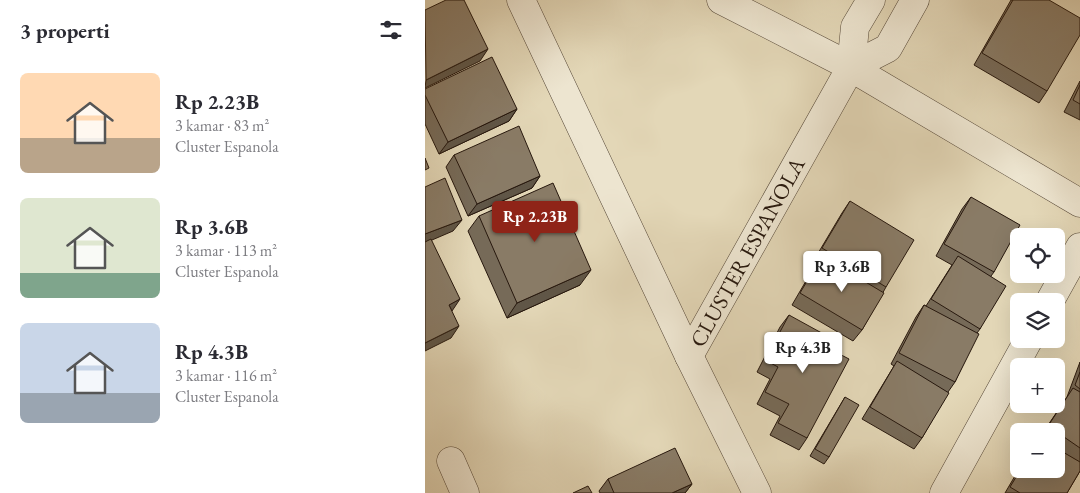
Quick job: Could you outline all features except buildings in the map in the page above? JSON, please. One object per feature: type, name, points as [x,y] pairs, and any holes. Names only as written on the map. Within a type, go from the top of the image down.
[{"type":"street","points":[[521,0],[689,356]]},
{"type":"street","points":[[721,0],[851,67],[1080,203]]},
{"type":"street","name":"CLUSTER ESPANOLA","points":[[757,493],[689,356],[851,67],[855,27],[871,0]]},
{"type":"street","points":[[851,67],[889,48],[915,0]]},
{"type":"street","points":[[1055,293],[1080,248]]},
{"type":"street","points":[[944,493],[1024,348]]},
{"type":"street","points":[[451,461],[465,493]]}]
